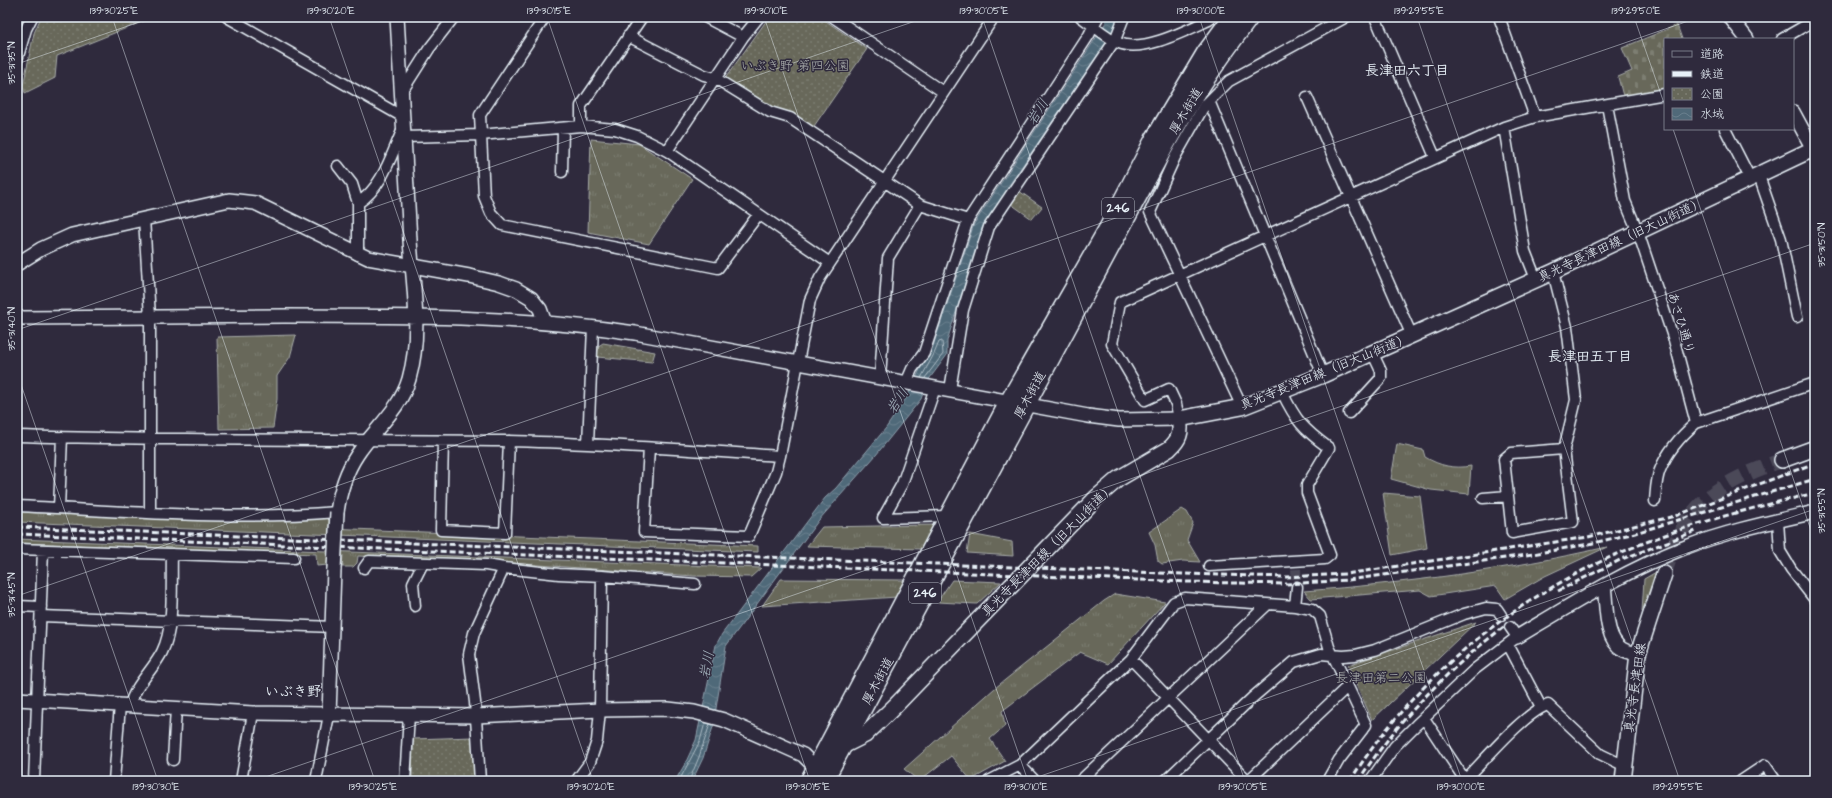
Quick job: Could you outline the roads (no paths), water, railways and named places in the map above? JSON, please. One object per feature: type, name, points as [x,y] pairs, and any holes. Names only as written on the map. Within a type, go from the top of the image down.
[{"type":"highway","name":"厚木街道","points":[[820,778],[844,746],[1017,403],[1154,139],[1202,58],[1213,22],[1232,17]]},
{"type":"highway","name":"厚木街道","points":[[820,778],[947,516],[1017,403],[1188,105],[1217,60],[1250,17]]},
{"type":"main road","name":"真光寺長津田線（旧大山街道）","points":[[844,746],[865,735],[896,706],[1096,498],[1118,479],[1169,449],[1180,435],[1179,419],[1242,407],[1373,354],[1814,151]]},
{"type":"main road","points":[[1782,460],[1815,448]]},
{"type":"main road","name":"真光寺長津田線","points":[[1624,774],[1638,654],[1664,574]]},
{"type":"street","points":[[17,60],[26,29],[32,17]]},
{"type":"street","points":[[227,17],[403,127],[480,135],[582,126],[615,129],[637,136],[667,151],[758,215],[830,263]]},
{"type":"street","points":[[316,781],[329,715],[334,569],[337,512],[340,490],[347,472],[368,440],[392,413],[409,380],[416,342],[416,316],[397,17]]},
{"type":"street","points":[[401,94],[429,49],[454,17]]},
{"type":"street","points":[[545,17],[480,115],[484,196],[491,213],[502,225],[718,268],[758,215]]},
{"type":"street","points":[[582,126],[581,106],[642,17]]},
{"type":"street","points":[[705,17],[743,37]]},
{"type":"street","points":[[667,151],[743,37],[759,17]]},
{"type":"street","points":[[650,448],[644,532],[748,536],[776,472],[810,300],[820,278],[994,17]]},
{"type":"street","points":[[1081,17],[1096,24],[1119,43],[1129,45],[1150,44],[1213,22]]},
{"type":"street","points":[[950,390],[963,310],[989,227],[1114,39],[1124,17]]},
{"type":"street","points":[[1242,407],[1150,212],[1175,157],[1200,113],[1228,81],[1346,17]]},
{"type":"street","points":[[1375,17],[1435,157]]},
{"type":"street","points":[[1499,17],[1535,117]]},
{"type":"street","points":[[1730,17],[1746,38]]},
{"type":"street","points":[[837,18],[943,92]]},
{"type":"street","points":[[1784,38],[1815,20]]},
{"type":"street","points":[[907,383],[912,369],[924,353],[968,220],[1096,24]]},
{"type":"street","points":[[628,36],[715,78],[770,112],[790,118],[920,204],[968,220]]},
{"type":"street","points":[[17,318],[416,316],[593,327],[635,333],[1017,403],[1119,420],[1179,419],[1176,404],[1169,389],[1145,400],[1112,344],[1120,302],[1504,126],[1535,117],[1664,94]]},
{"type":"street","points":[[1308,97],[1412,336]]},
{"type":"street","points":[[1209,101],[1323,375]]},
{"type":"street","name":"あさひ通り","points":[[1607,105],[1625,201],[1638,232],[1674,340],[1696,423]]},
{"type":"street","points":[[1794,114],[1814,151]]},
{"type":"street","points":[[1504,126],[1525,251],[1536,280]]},
{"type":"street","points":[[358,203],[368,196],[376,186],[403,127]]},
{"type":"street","points":[[562,172],[563,128]]},
{"type":"street","points":[[1726,130],[1755,178],[1781,239],[1797,317]]},
{"type":"street","points":[[338,166],[352,184],[358,203],[358,255]]},
{"type":"street","points":[[17,264],[42,249],[72,235],[229,200],[255,203],[358,255],[412,267],[469,276],[499,283],[516,289],[531,298],[540,309],[545,323]]},
{"type":"street","points":[[880,378],[888,258],[920,204]]},
{"type":"street","points":[[144,218],[150,317],[150,512]]},
{"type":"street","points":[[1553,272],[1567,327],[1576,400],[1564,449],[1573,522],[1512,533],[1504,459],[1511,453],[1564,449]]},
{"type":"street","points":[[588,444],[593,327]]},
{"type":"street","points":[[1349,413],[1381,378],[1380,371],[1373,354]]},
{"type":"street","points":[[1655,501],[1660,469],[1686,432],[1696,423],[1815,383]]},
{"type":"street","points":[[934,387],[902,484],[883,518],[947,516]]},
{"type":"street","points":[[1209,566],[1296,565],[1325,559],[1330,555],[1307,493],[1307,485],[1329,448],[1306,432],[1294,417],[1282,392]]},
{"type":"street","points":[[17,436],[150,439],[509,441],[588,444],[780,456]]},
{"type":"street","points":[[59,508],[62,437]]},
{"type":"street","points":[[443,441],[441,530],[505,533],[509,441]]},
{"type":"street","points":[[1483,498],[1508,496]]},
{"type":"street","points":[[17,506],[150,512],[300,515],[337,512]]},
{"type":"street","points":[[1370,781],[1395,746],[1513,632],[1647,564],[1687,546],[1732,532],[1815,512]]},
{"type":"street","points":[[1778,521],[1780,551],[1791,569],[1815,600]]},
{"type":"street","points":[[17,549],[294,558]]},
{"type":"street","points":[[34,781],[43,550]]},
{"type":"street","points":[[114,781],[125,705],[133,696],[162,652],[168,638],[172,554]]},
{"type":"street","points":[[364,568],[369,561],[423,563],[504,568],[559,574],[695,584]]},
{"type":"street","points":[[415,606],[413,583],[423,563]]},
{"type":"street","points":[[480,781],[476,716],[469,654],[474,633],[504,568]]},
{"type":"street","points":[[576,781],[590,762],[597,741],[600,710],[602,576]]},
{"type":"street","points":[[1604,586],[1610,632],[1615,642],[1622,649],[1638,654]]},
{"type":"street","points":[[1295,606],[1297,587]]},
{"type":"street","points":[[989,781],[1020,765],[1131,660],[1174,602],[1185,598],[1295,606],[1312,609],[1320,616],[1333,656],[1366,725],[1339,760],[1327,781]]},
{"type":"street","points":[[1080,781],[1169,699],[1267,605]]},
{"type":"street","points":[[17,606],[41,612],[170,620],[333,627]]},
{"type":"street","points":[[1165,781],[1252,698],[1294,662],[1321,654],[1333,656],[1355,655],[1375,650],[1464,614],[1492,608],[1497,609],[1501,615]]},
{"type":"street","points":[[1511,650],[1541,707]]},
{"type":"street","points":[[1131,660],[1248,781],[1347,687]]},
{"type":"street","points":[[17,699],[253,713],[329,715],[476,716],[600,710],[668,709],[694,712],[722,720],[803,755],[820,778]]},
{"type":"street","points":[[1424,718],[1465,780],[1520,724],[1541,707],[1548,705],[1600,754],[1624,774]]},
{"type":"street","points":[[173,760],[176,708]]},
{"type":"street","points":[[241,781],[253,713]]},
{"type":"street","points":[[405,781],[408,715]]},
{"type":"street","points":[[1020,765],[1034,781]]},
{"type":"street","points":[[1741,781],[1765,765],[1776,781]]},
{"type":"water","points":[[1107,17],[1121,17],[1116,28],[1012,181],[982,228],[947,341],[947,355],[927,382],[921,399],[876,455],[818,521],[726,646],[713,727],[703,758],[692,781],[675,781],[696,740],[716,645],[722,634],[825,498],[836,488],[886,428],[907,397],[922,365],[931,352],[974,224],[1105,24]]},
{"type":"tunnel","points":[[1664,574],[1682,529],[1705,500],[1716,491],[1741,477],[1782,460]]},
{"type":"tunnel","points":[[1296,569],[1297,587]]},
{"type":"railway","points":[[17,527],[1286,577],[1346,574],[1588,537],[1675,516],[1815,463]]},
{"type":"railway","points":[[17,534],[1187,582],[1287,584],[1348,580],[1533,554],[1589,544],[1635,533],[1815,479]]},
{"type":"railway","points":[[1350,781],[1377,741],[1408,704],[1442,670],[1478,638],[1557,584],[1600,562],[1665,535],[1728,515],[1815,493]]},
{"type":"railway","points":[[1558,591],[1622,559],[1696,531]]},
{"type":"railway","points":[[1358,781],[1390,737],[1425,697],[1463,660],[1505,626]]},
{"type":"district","name":"長津田六丁目","points":[[1407,71]]},
{"type":"district","name":"長津田五丁目","points":[[1590,357]]},
{"type":"district","name":"いぶき野","points":[[293,692]]},
{"type":"park label","name":"いぶき野 第四公園","points":[[795,66]]},
{"type":"park label","name":"長津田第二公園","points":[[1381,678]]},
{"type":"water label","name":"岩川","points":[[1038,112]]},
{"type":"water label","name":"岩川","points":[[898,401]]},
{"type":"water label","name":"岩川","points":[[707,665]]}]
